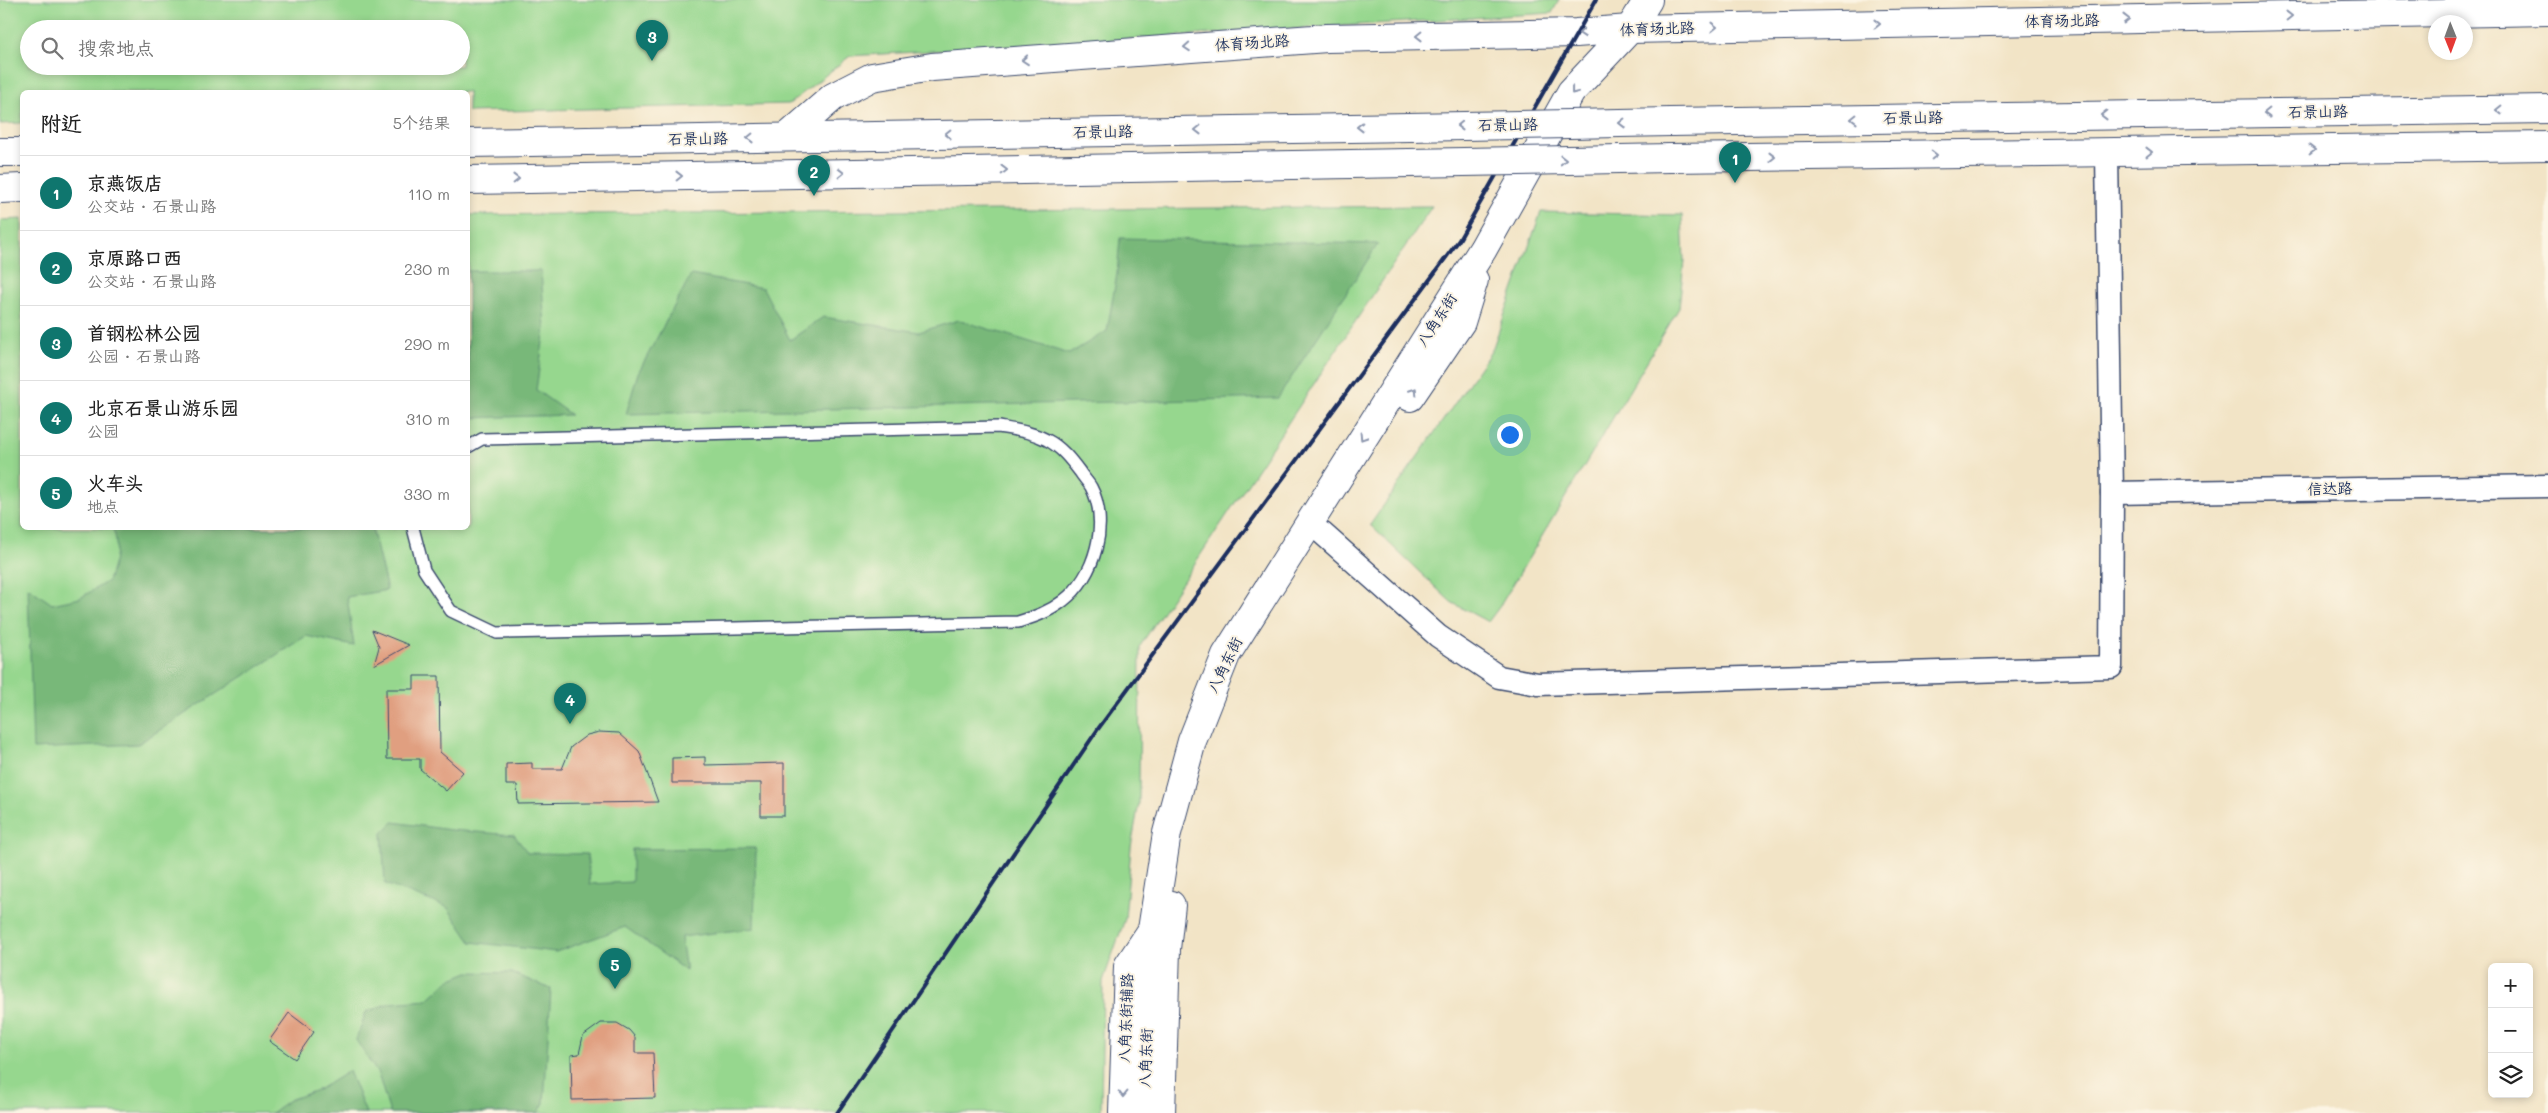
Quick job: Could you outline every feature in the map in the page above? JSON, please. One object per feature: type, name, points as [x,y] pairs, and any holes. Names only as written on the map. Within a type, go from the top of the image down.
[{"type":"main road","name":"八角东街","points":[[1144,1113],[1152,930],[1166,833],[1192,741],[1226,656],[1484,249],[1571,92],[1630,29],[1648,0]]},
{"type":"main road","name":"体育场北路","points":[[787,137],[833,97],[872,77],[932,67],[1327,38],[1576,33],[1630,29],[2402,7],[2548,11]]},
{"type":"main road","name":"石景山路","points":[[470,143],[2548,109]]},
{"type":"main road","points":[[470,180],[1670,158],[2548,146]]},
{"type":"main road","points":[[0,152],[20,152]]},
{"type":"main road","points":[[0,188],[20,188]]},
{"type":"main road","name":"八角东街","points":[[1162,1113],[1166,949],[1169,922],[1176,868],[1204,755],[1246,656],[1322,533],[1461,322],[1484,249]]},
{"type":"main road","name":"八角东街辅路","points":[[1123,1113],[1128,966],[1152,930]]},
{"type":"street","points":[[1322,533],[1438,636],[1499,677],[1538,684],[2111,667],[2112,493],[2106,152]]},
{"type":"street","name":"信达路","points":[[2112,493],[2548,486]]},
{"type":"lane","points":[[413,530],[424,570],[451,611],[496,633],[520,634],[1018,622],[1040,615],[1064,601],[1085,577],[1096,549],[1099,515],[1091,487],[1068,456],[1048,441],[1025,431],[999,427],[482,439],[470,437]]},
{"type":"lane","points":[[470,446],[482,439]]},
{"type":"lane","points":[[416,545],[420,530]]},
{"type":"green space","points":[[0,0],[1559,0],[1552,13],[850,56],[789,104],[470,112],[470,90],[20,90],[20,123],[0,124]]},
{"type":"green space","points":[[1432,206],[1140,646],[1139,803],[1131,847],[1125,919],[1103,981],[1101,1113],[0,1113],[0,221],[20,219],[20,530],[470,530],[470,215]]},
{"type":"green space","points":[[1541,212],[1682,215],[1684,261],[1679,308],[1500,606],[1488,622],[1451,602],[1370,525],[1492,350]]},
{"type":"green space","points":[[1120,238],[1378,244],[1278,398],[626,414],[638,373],[691,275],[763,288],[790,340],[823,317],[919,332],[959,320],[1069,354],[1107,331],[1117,274]]},
{"type":"green space","points":[[470,271],[541,271],[545,328],[536,390],[571,415],[470,418]]},
{"type":"green space","points":[[113,530],[372,530],[387,590],[347,597],[354,646],[306,636],[138,744],[33,749],[28,587],[52,604],[80,598],[108,581],[114,562],[115,534]]},
{"type":"green space","points":[[393,822],[451,830],[514,835],[528,853],[587,854],[590,884],[632,882],[632,849],[756,848],[754,928],[681,937],[686,971],[625,927],[556,952],[471,942],[447,907],[385,884],[382,833]]},
{"type":"green space","points":[[468,972],[512,973],[551,989],[544,1103],[538,1113],[390,1113],[378,1074],[356,1040],[366,1012],[390,1003],[427,1000],[449,980]]},
{"type":"green space","points":[[349,1071],[366,1113],[271,1113],[289,1100],[320,1089]]},
{"type":"building","points":[[372,630],[409,645],[374,665],[379,647]]},
{"type":"building","points":[[414,676],[439,676],[440,752],[463,772],[446,791],[420,769],[420,759],[387,759],[386,689],[414,689]]},
{"type":"building","points":[[599,732],[619,733],[639,751],[658,802],[518,804],[517,785],[506,785],[506,764],[532,763],[532,769],[562,769],[571,747],[587,735]]},
{"type":"building","points":[[705,757],[705,765],[784,763],[784,816],[761,816],[761,783],[672,783],[672,758]]},
{"type":"building","points":[[289,1013],[314,1032],[295,1059],[269,1041]]},
{"type":"building","points":[[601,1023],[617,1023],[629,1030],[635,1037],[635,1053],[653,1053],[655,1098],[572,1100],[571,1055],[579,1054],[583,1036]]},
{"type":"railway","points":[[837,1113],[1098,729],[1459,240],[1596,0]]},
{"type":"place","name":"首钢松林公园","points":[[652,61]]},
{"type":"place","name":"京燕饭店","points":[[1735,183]]},
{"type":"place","name":"京原路口西","points":[[814,196]]},
{"type":"place","name":"北京石景山游乐园","points":[[570,724]]},
{"type":"place","name":"火车头","points":[[615,989]]}]
